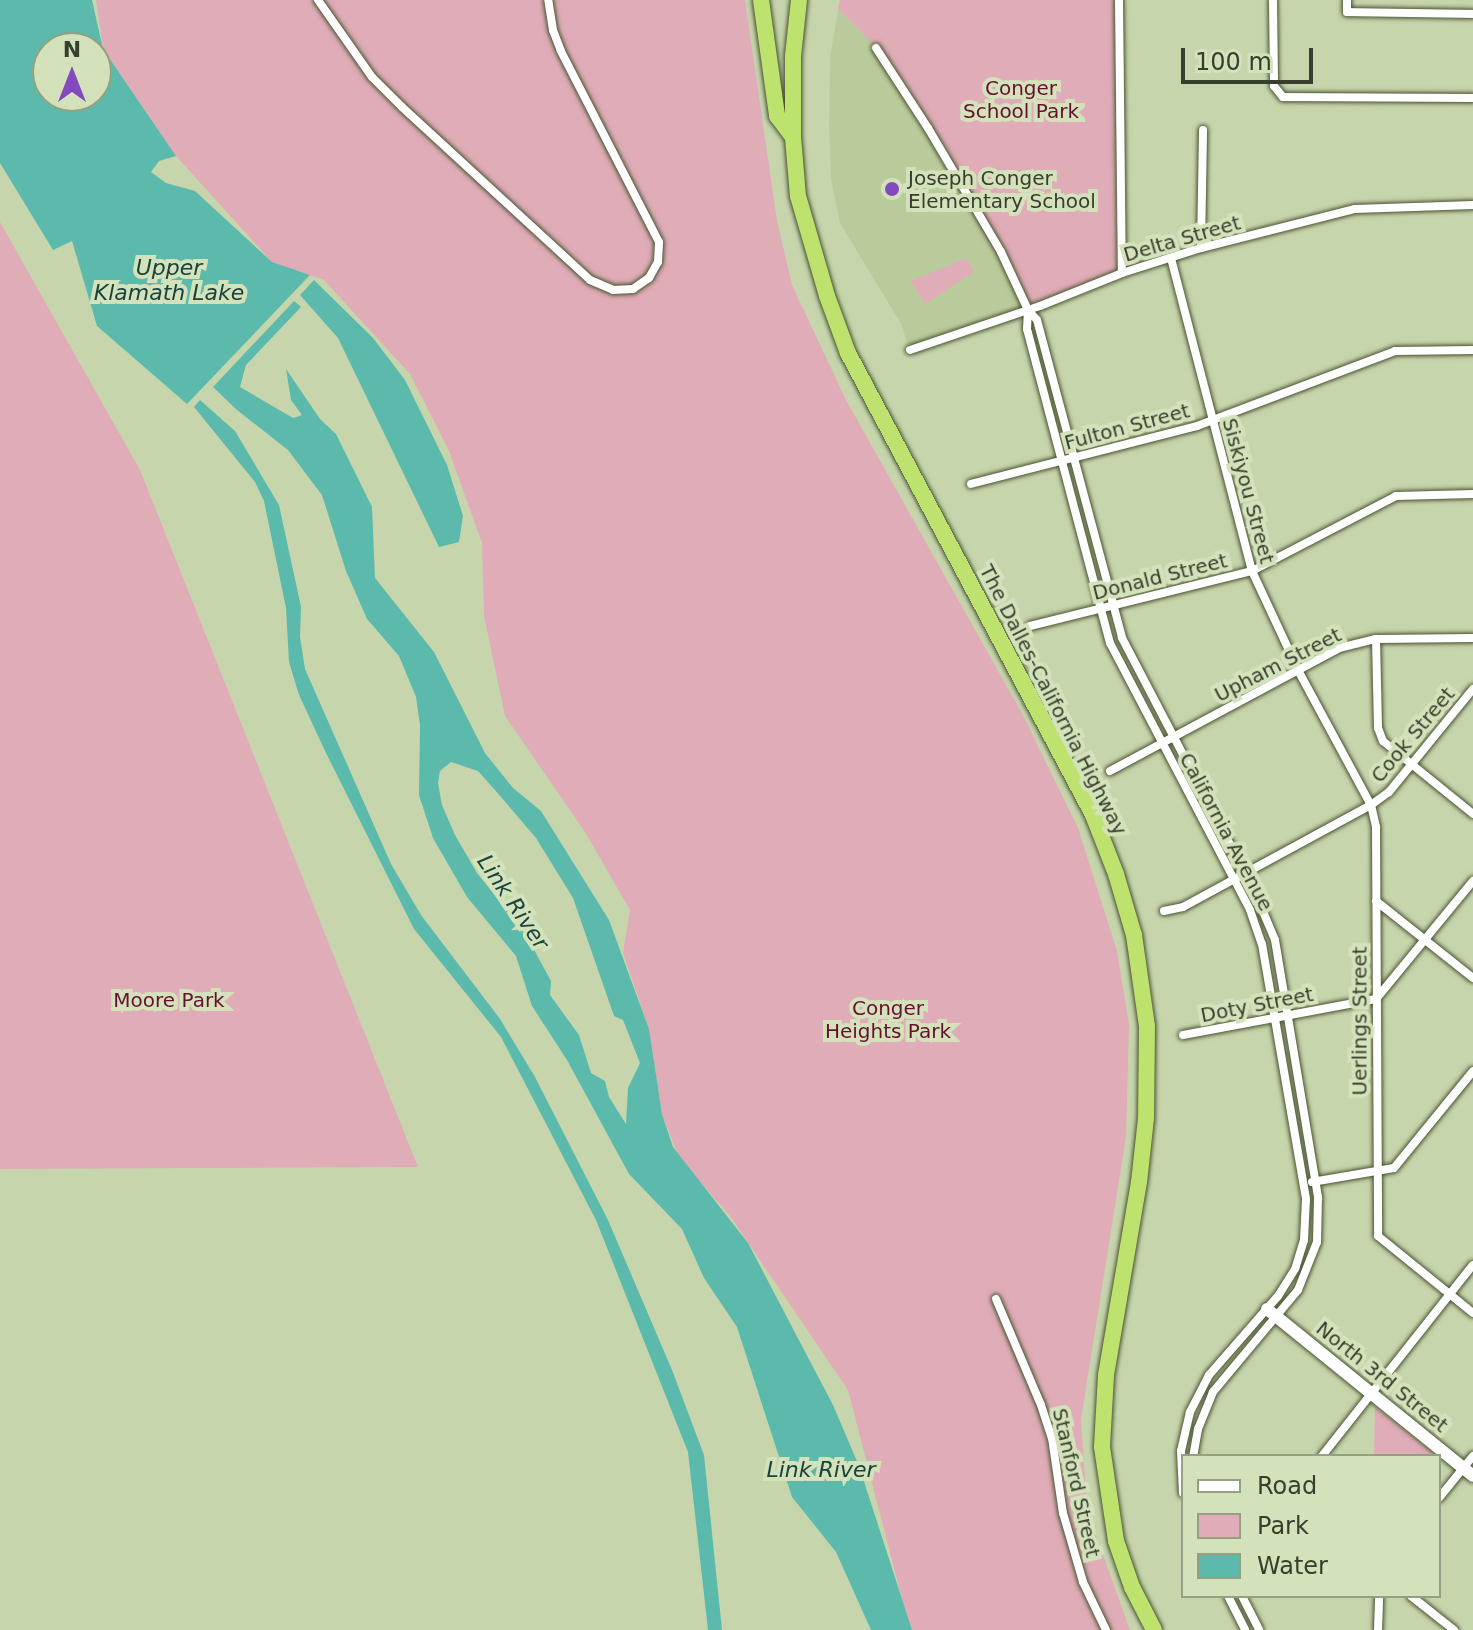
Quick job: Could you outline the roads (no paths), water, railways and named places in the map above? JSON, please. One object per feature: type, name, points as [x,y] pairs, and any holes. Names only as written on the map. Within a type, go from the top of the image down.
[{"type":"highway","points":[[761,0],[777,116],[793,137]]},
{"type":"highway","name":"The Dalles-California Highway","points":[[799,0],[793,56],[793,137],[798,196],[813,252],[848,353],[1093,815],[1116,874],[1134,935],[1147,1026],[1146,1118],[1137,1198],[1106,1375],[1102,1447],[1116,1541],[1132,1587],[1154,1630]]},
{"type":"street","points":[[318,0],[372,77],[413,118],[590,280],[613,290],[633,289],[649,278],[658,262],[659,242],[561,51],[553,30],[548,0]]},
{"type":"street","points":[[1119,0],[1122,273]]},
{"type":"street","points":[[1273,0],[1274,86],[1283,97],[1473,98]]},
{"type":"street","points":[[1347,0],[1347,12],[1473,14]]},
{"type":"street","name":"California Avenue","points":[[876,48],[1001,252],[1028,310],[1039,325],[1111,606],[1128,653],[1245,873],[1275,940],[1315,1181],[1319,1227],[1313,1258],[1298,1290],[1217,1365],[1196,1398],[1182,1439],[1182,1454]]},
{"type":"street","points":[[1201,248],[1203,130]]},
{"type":"street","name":"Delta Street","points":[[910,350],[1028,310],[1122,273],[1201,248],[1355,209],[1473,205]]},
{"type":"street","name":"Siskiyou Street","points":[[1171,258],[1252,571],[1299,672],[1371,805]]},
{"type":"street","name":"California Avenue","points":[[1028,310],[1027,329],[1100,609],[1116,658],[1234,879],[1262,944],[1304,1184],[1306,1226],[1301,1254],[1272,1313],[1213,1392],[1202,1416],[1193,1454]]},
{"type":"street","name":"Fulton Street","points":[[971,484],[1213,420],[1395,351],[1473,350]]},
{"type":"street","name":"Donald Street","points":[[1030,626],[1252,571],[1396,496],[1473,494]]},
{"type":"street","name":"Upham Street","points":[[1110,771],[1339,648],[1376,639],[1473,638]]},
{"type":"street","points":[[1376,639],[1378,728],[1383,741],[1473,814]]},
{"type":"street","name":"Cook Street","points":[[1164,911],[1183,907],[1371,805],[1389,792],[1473,689]]},
{"type":"street","name":"Uerlings Street","points":[[1371,805],[1376,827],[1375,1172],[1378,1236],[1449,1294]]},
{"type":"street","points":[[1376,999],[1473,881]]},
{"type":"street","points":[[1376,901],[1473,978]]},
{"type":"street","name":"Doty Street","points":[[1183,1035],[1376,999]]},
{"type":"street","points":[[1304,1184],[1394,1168],[1473,1071]]},
{"type":"street","points":[[1324,1454],[1473,1265]]},
{"type":"street","points":[[1449,1294],[1473,1313]]},
{"type":"street","name":"Stanford Street","points":[[996,1299],[1052,1438],[1063,1513],[1083,1582],[1106,1630]]},
{"type":"street","name":"North 3rd Street","points":[[1272,1313],[1468,1472]]},
{"type":"street","points":[[1441,1496],[1468,1472],[1473,1456]]},
{"type":"street","points":[[1229,1598],[1245,1630]]},
{"type":"street","points":[[1243,1598],[1259,1630]]},
{"type":"street","points":[[1378,1630],[1379,1598]]},
{"type":"street","points":[[1414,1598],[1454,1630]]},
{"type":"water","name":"Upper Klamath Lake","points":[[0,0],[92,0],[99,32],[32,32],[32,112],[112,112],[112,62],[176,156],[159,161],[151,172],[166,183],[195,191],[272,262],[310,275],[187,404],[97,326],[72,241],[53,250],[0,163]]},
{"type":"water","points":[[314,280],[373,338],[405,380],[447,465],[463,516],[459,542],[439,547],[338,338],[300,295]]},
{"type":"water","name":"Link River","points":[[294,301],[301,307],[246,365],[240,387],[293,418],[302,415],[291,400],[286,369],[320,419],[336,434],[372,507],[375,578],[434,652],[485,753],[513,788],[541,811],[609,920],[649,1029],[662,1114],[673,1147],[748,1243],[833,1405],[859,1466],[912,1630],[871,1630],[836,1552],[792,1497],[737,1327],[704,1278],[682,1229],[629,1174],[567,1060],[532,1006],[516,956],[467,897],[433,838],[419,795],[420,725],[416,697],[399,656],[367,619],[346,571],[322,495],[288,450],[213,387]],"holes":[[[451,762],[478,771],[536,838],[573,898],[614,1016],[623,1020],[640,1063],[628,1088],[626,1124],[609,1097],[605,1081],[591,1073],[579,1035],[550,995],[551,981],[525,933],[477,873],[442,805],[438,783],[440,771]]]},
{"type":"water","points":[[200,400],[235,431],[279,505],[301,607],[300,637],[305,669],[391,864],[421,915],[500,1019],[535,1077],[608,1220],[672,1370],[704,1455],[722,1630],[708,1630],[688,1452],[596,1220],[501,1037],[414,929],[326,753],[299,695],[289,662],[286,608],[264,501],[255,482],[194,407]]},
{"type":"place","name":"Joseph Conger Elementary School","points":[[892,189]]},
{"type":"park label","name":"Conger School Park","points":[[1021,100]]},
{"type":"park label","name":"Moore Park","points":[[169,1000]]},
{"type":"park label","name":"Conger Heights Park","points":[[888,1020]]}]
